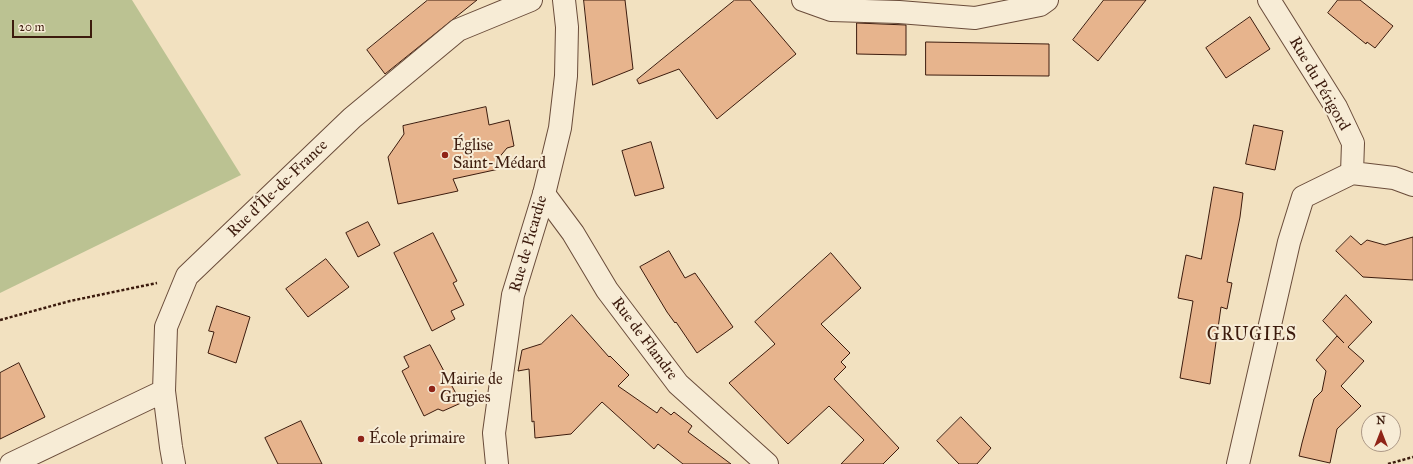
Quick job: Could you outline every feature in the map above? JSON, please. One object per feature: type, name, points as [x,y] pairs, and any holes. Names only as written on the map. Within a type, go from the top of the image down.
[{"type":"street","name":"Rue d'Île-de-France","points":[[174,464],[164,391],[166,327],[187,276],[352,118],[458,30],[531,0]]},
{"type":"street","name":"Rue de Picardie","points":[[497,464],[494,433],[513,295],[544,194],[560,128],[566,76],[567,27],[564,0]]},
{"type":"street","points":[[803,0],[831,10],[899,12],[975,18],[1040,5],[1047,0]]},
{"type":"street","name":"Rue du Périgord","points":[[1269,0],[1339,114],[1353,143],[1352,173]]},
{"type":"street","points":[[1238,464],[1289,242],[1303,198],[1352,173],[1394,178],[1413,185]]},
{"type":"street","name":"Rue de Flandre","points":[[544,194],[573,233],[607,290],[678,384],[767,464]]},
{"type":"street","points":[[11,464],[164,391]]},
{"type":"path","points":[[0,320],[70,301],[187,276]]},
{"type":"path","points":[[1388,464],[1413,457]]},
{"type":"green space","points":[[0,0],[132,0],[241,175],[0,293]]},
{"type":"building","points":[[428,0],[477,0],[385,74],[367,50]]},
{"type":"building","points":[[584,0],[625,0],[633,69],[593,85]]},
{"type":"building","points":[[735,0],[750,0],[796,54],[717,119],[679,69],[639,84],[637,80]]},
{"type":"building","points":[[1104,0],[1146,0],[1098,61],[1073,40]]},
{"type":"building","points":[[1338,0],[1360,0],[1393,26],[1375,48],[1367,42],[1366,44],[1328,13]]},
{"type":"building","points":[[1250,17],[1270,49],[1226,78],[1206,48]]},
{"type":"building","points":[[857,23],[906,25],[906,55],[857,54]]},
{"type":"building","points":[[926,42],[1049,44],[1049,76],[926,75]]},
{"type":"building","name":"Église Saint-Médard","points":[[486,107],[489,125],[509,120],[514,146],[507,148],[497,160],[499,169],[453,179],[458,191],[398,204],[388,157],[404,134],[403,126]]},
{"type":"building","points":[[1254,125],[1283,131],[1275,170],[1246,164]]},
{"type":"building","points":[[651,142],[664,188],[635,196],[622,151]]},
{"type":"building","points":[[1214,187],[1243,193],[1240,217],[1227,282],[1232,283],[1227,309],[1221,307],[1210,384],[1180,378],[1193,301],[1178,298],[1186,255],[1201,259]]},
{"type":"building","points":[[368,222],[380,245],[358,257],[346,233]]},
{"type":"building","points":[[433,233],[457,281],[453,283],[464,305],[451,311],[455,319],[432,331],[394,253]]},
{"type":"building","points":[[1351,236],[1361,245],[1367,240],[1385,245],[1413,237],[1413,280],[1363,277],[1336,251]]},
{"type":"building","points":[[669,251],[685,278],[695,273],[733,327],[697,353],[676,322],[675,323],[667,312],[640,267]]},
{"type":"building","points":[[831,253],[861,288],[821,324],[850,353],[841,362],[846,367],[834,379],[899,448],[883,464],[841,464],[864,440],[829,406],[788,444],[729,383],[775,344],[755,322]]},
{"type":"building","points":[[326,259],[349,287],[308,317],[286,289]]},
{"type":"building","points":[[1346,295],[1372,322],[1348,347],[1364,361],[1341,386],[1361,406],[1337,429],[1330,463],[1299,456],[1314,399],[1322,391],[1326,371],[1316,360],[1337,336],[1344,343],[1323,321]]},
{"type":"building","points":[[217,306],[250,317],[236,363],[208,353],[214,332],[209,331]]},
{"type":"building","points":[[572,315],[609,357],[610,356],[629,375],[618,386],[657,413],[661,407],[671,415],[674,412],[692,426],[688,432],[731,464],[683,464],[658,444],[654,449],[602,402],[571,434],[535,438],[534,421],[532,422],[529,369],[518,371],[522,350],[541,344]]},
{"type":"building","name":"Mairie de Grugies","points":[[430,345],[461,403],[443,411],[438,409],[424,416],[402,371],[409,367],[404,357]]},
{"type":"building","points":[[19,363],[45,417],[0,439],[0,373]]},
{"type":"building","points":[[961,417],[991,448],[977,464],[959,464],[937,441]]},
{"type":"building","points":[[301,421],[322,464],[278,464],[265,438]]},
{"type":"place","name":"Église Saint-Médard","points":[[445,155]]},
{"type":"place","name":"Mairie de Grugies","points":[[432,389]]},
{"type":"place","name":"École primaire","points":[[361,439]]},
{"type":"district","name":"GRUGIES","points":[[1252,336]]}]
